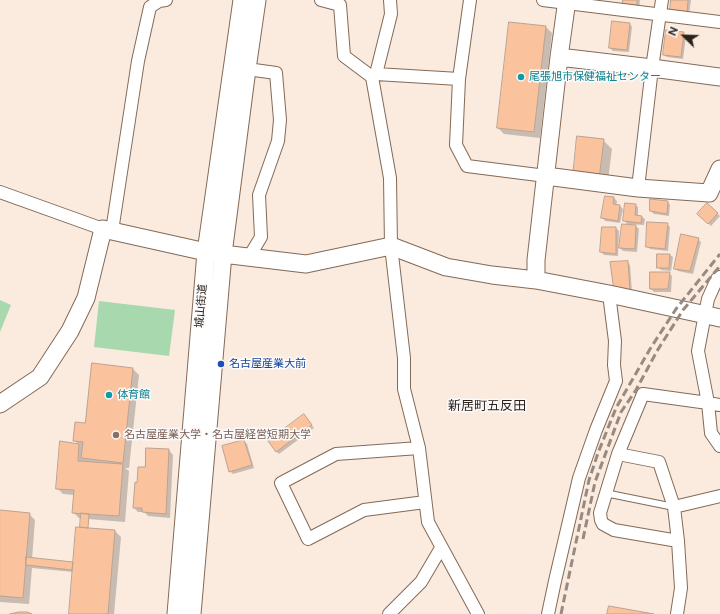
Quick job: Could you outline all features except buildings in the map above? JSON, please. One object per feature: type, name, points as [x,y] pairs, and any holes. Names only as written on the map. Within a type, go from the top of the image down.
[{"type":"street","points":[[0,404],[40,377],[70,331],[86,298],[107,230],[138,61],[150,7],[159,1],[166,0]]},
{"type":"street","name":"城山街道","points":[[176,614],[206,252],[242,0]]},
{"type":"street","name":"城山街道","points":[[192,614],[223,254],[257,0]]},
{"type":"street","points":[[321,0],[340,5],[344,56],[374,76],[459,79]]},
{"type":"street","points":[[390,0],[391,14],[374,76],[390,178],[391,246],[404,358],[404,389],[419,448],[428,522],[478,614]]},
{"type":"street","points":[[470,0],[459,79],[456,145],[467,166],[638,188],[708,193],[720,169]]},
{"type":"street","points":[[544,0],[720,22]]},
{"type":"street","points":[[638,188],[652,68],[662,0]]},
{"type":"street","points":[[536,280],[536,260],[559,57],[567,2]]},
{"type":"street","points":[[559,57],[720,77]]},
{"type":"street","points":[[247,69],[276,72],[280,120],[278,141],[260,195],[261,237],[249,257]]},
{"type":"street","points":[[0,192],[107,230],[206,252],[306,264],[391,246],[446,267],[492,275],[536,280],[712,316]]},
{"type":"street","points":[[720,277],[708,299],[712,316],[698,351],[714,404],[711,433],[720,446]]},
{"type":"street","points":[[548,614],[579,478],[596,430],[616,381],[614,365],[615,341],[609,294]]},
{"type":"street","points":[[678,541],[614,530],[603,524],[600,513],[605,493],[618,454],[643,394],[714,404]]},
{"type":"street","points":[[419,448],[336,454],[282,483],[308,539],[364,510],[425,502]]},
{"type":"street","points":[[618,454],[659,462],[674,507],[681,588],[677,614]]},
{"type":"street","points":[[674,507],[720,496]]},
{"type":"street","points":[[389,614],[420,582],[441,548]]},
{"type":"lane","points":[[605,493],[674,507]]},
{"type":"green space","points":[[0,300],[11,305],[0,332]]},
{"type":"green space","points":[[99,301],[175,310],[169,356],[94,347]]},
{"type":"railway","points":[[561,614],[589,480],[616,408],[650,349],[676,309],[720,254]]},
{"type":"railway","points":[[583,539],[595,482],[621,412],[636,390],[657,351],[683,310],[720,266]]},
{"type":"place","name":"尾張旭市保健福祉センター","points":[[521,77]]},
{"type":"place","name":"名古屋産業大前","points":[[221,364]]},
{"type":"place","name":"体育館","points":[[109,395]]},
{"type":"place","name":"名古屋産業大学・名古屋経営短期大学","points":[[116,435]]},
{"type":"district","name":"新居町五反田","points":[[487,406]]}]
